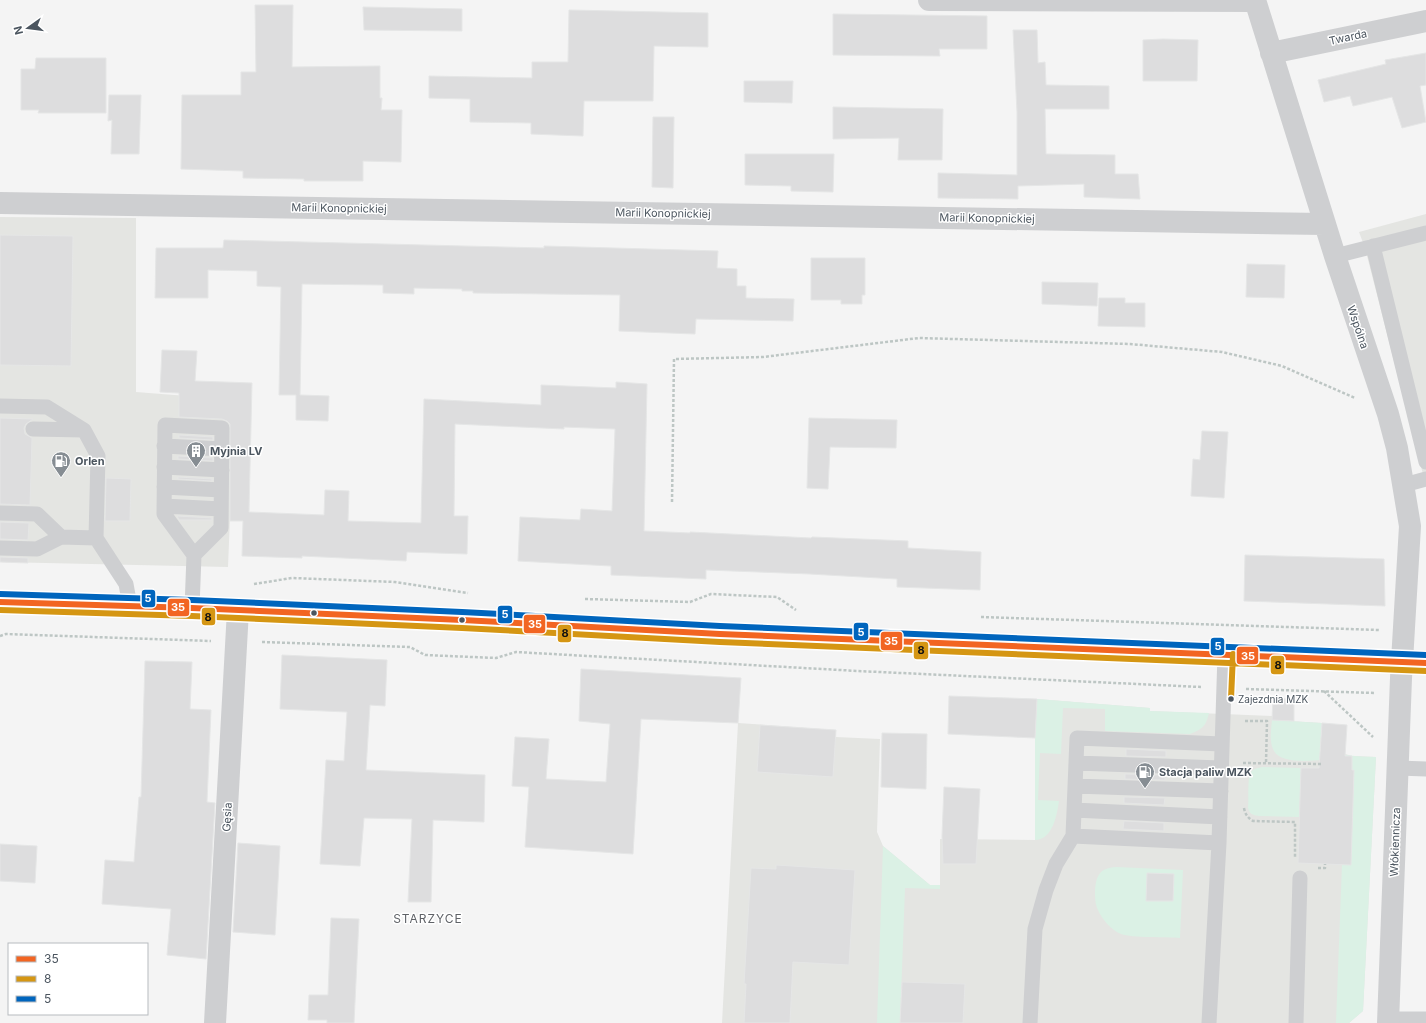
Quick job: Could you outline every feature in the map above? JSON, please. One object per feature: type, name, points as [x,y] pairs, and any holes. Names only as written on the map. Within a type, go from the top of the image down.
[{"type":"main road","points":[[0,602],[192,608],[462,620],[720,634],[1426,663]]},
{"type":"street","points":[[929,0],[1255,0]]},
{"type":"street","name":"Wspólna","points":[[1255,0],[1335,256],[1388,414],[1397,448],[1410,526],[1402,662]]},
{"type":"street","name":"Twarda","points":[[1271,53],[1426,21]]},
{"type":"street","name":"Marii Konopnickiej","points":[[0,202],[1325,224]]},
{"type":"street","name":"Gęsia","points":[[215,1023],[238,610]]},
{"type":"street","name":"Włókiennicza","points":[[1388,1021],[1402,662]]},
{"type":"lane","points":[[1335,256],[1426,233]]},
{"type":"lane","points":[[1373,246],[1426,462]]},
{"type":"lane","points":[[0,406],[47,407],[84,430],[98,456],[96,538],[126,584],[130,606]]},
{"type":"lane","points":[[192,608],[194,555],[164,514],[165,425],[222,428],[221,528],[194,555]]},
{"type":"lane","points":[[33,429],[84,430]]},
{"type":"lane","points":[[164,446],[222,449]]},
{"type":"lane","points":[[164,467],[222,470]]},
{"type":"lane","points":[[1404,485],[1426,479]]},
{"type":"lane","points":[[164,487],[221,490]]},
{"type":"lane","points":[[164,506],[221,509]]},
{"type":"lane","points":[[0,513],[37,514],[61,537]]},
{"type":"lane","points":[[0,548],[37,549],[61,537],[96,538]]},
{"type":"lane","points":[[1209,1023],[1219,843],[1225,654]]},
{"type":"lane","points":[[1030,1023],[1035,929],[1046,890],[1056,864],[1073,836],[1077,738],[1222,744]]},
{"type":"lane","points":[[1076,763],[1221,768]]},
{"type":"lane","points":[[1398,768],[1426,769]]},
{"type":"lane","points":[[1075,786],[1221,791]]},
{"type":"lane","points":[[1074,810],[1220,817]]},
{"type":"lane","points":[[1073,836],[1219,843]]},
{"type":"lane","points":[[1296,1023],[1300,878]]},
{"type":"lane","points":[[1388,1021],[1426,1019]]},
{"type":"path","points":[[672,502],[674,360],[763,357],[919,338],[1130,344],[1222,352],[1282,366],[1342,391],[1388,414]]},
{"type":"path","points":[[254,584],[300,578],[395,582],[470,593]]},
{"type":"path","points":[[579,599],[690,602],[711,594],[777,597],[797,611]]},
{"type":"path","points":[[979,617],[1404,631]]},
{"type":"path","points":[[0,636],[6,634],[410,647],[426,655],[496,658],[516,652],[850,670],[1378,694]]},
{"type":"path","points":[[1324,691],[1378,742]]},
{"type":"path","points":[[1238,720],[1267,721],[1266,763]]},
{"type":"path","points":[[1241,757],[1244,769]]},
{"type":"path","points":[[1243,763],[1321,764]]},
{"type":"path","points":[[1243,806],[1244,812],[1249,819],[1253,821],[1295,822],[1295,860]]},
{"type":"shaded area","points":[[1426,214],[1426,486],[1365,248],[1359,232]]},
{"type":"shaded area","points":[[0,217],[136,218],[136,392],[187,396],[234,417],[228,567],[0,562]]},
{"type":"shaded area","points":[[1037,699],[1150,708],[1150,711],[1272,716],[1272,720],[1322,723],[1320,752],[1376,757],[1363,1011],[1349,1023],[722,1023],[738,723],[836,730],[836,737],[880,739],[877,832],[883,846],[930,885],[940,885],[940,839],[1035,840],[1035,739]]},
{"type":"green space","points":[[1037,699],[1150,708],[1150,711],[1209,713],[1207,721],[1203,726],[1190,734],[1105,731],[1105,709],[1063,708],[1061,754],[1040,753],[1038,800],[1059,801],[1057,813],[1053,825],[1046,836],[1035,840],[1035,739]]},
{"type":"green space","points":[[1272,720],[1322,723],[1320,752],[1376,757],[1363,1011],[1349,1023],[1336,1023],[1342,864],[1351,864],[1354,770],[1352,770],[1352,757],[1310,761],[1288,760],[1280,756],[1272,748]]},
{"type":"green space","points":[[1256,768],[1301,768],[1299,817],[1259,816],[1253,815],[1250,812],[1248,808],[1250,775]]},
{"type":"green space","points":[[883,846],[930,885],[940,885],[940,889],[905,888],[900,1023],[877,1023]]},
{"type":"green space","points":[[1116,867],[1183,870],[1180,938],[1126,935],[1117,932],[1107,924],[1096,905],[1096,881],[1100,873],[1106,869]]},
{"type":"building","points":[[255,5],[293,5],[292,67],[380,66],[380,98],[382,98],[381,110],[402,110],[401,162],[363,161],[363,181],[304,181],[304,179],[243,178],[243,171],[181,169],[182,95],[241,95],[241,72],[256,72]]},
{"type":"building","points":[[363,7],[462,9],[462,31],[364,30]]},
{"type":"building","points":[[569,10],[708,13],[708,47],[654,46],[653,101],[584,101],[583,136],[531,134],[531,123],[470,122],[470,99],[429,98],[429,76],[532,78],[532,62],[568,62]]},
{"type":"building","points":[[833,14],[987,16],[987,49],[939,49],[940,56],[833,55]]},
{"type":"building","points":[[1013,30],[1037,30],[1038,63],[1045,62],[1046,85],[1109,86],[1109,109],[1045,109],[1046,154],[1115,155],[1115,174],[1138,174],[1140,199],[1084,197],[1084,184],[1018,186],[1018,199],[938,198],[938,173],[1017,175],[1017,112]]},
{"type":"building","points":[[1143,40],[1198,40],[1197,81],[1143,81]]},
{"type":"building","points":[[1426,53],[1426,85],[1420,86],[1426,122],[1402,128],[1392,97],[1353,106],[1350,96],[1324,102],[1318,80],[1386,64],[1385,60]]},
{"type":"building","points":[[36,58],[106,58],[106,113],[38,113],[39,110],[21,110],[21,69],[35,69]]},
{"type":"building","points":[[744,81],[793,81],[792,103],[744,102]]},
{"type":"building","points":[[109,95],[141,95],[139,154],[111,154],[112,120],[108,121]]},
{"type":"building","points":[[833,107],[943,109],[942,160],[898,160],[899,138],[833,139]]},
{"type":"building","points":[[653,117],[674,117],[673,188],[652,187]]},
{"type":"building","points":[[745,154],[834,154],[833,192],[791,191],[791,186],[745,185]]},
{"type":"building","points":[[0,235],[73,236],[71,366],[0,365]]},
{"type":"building","points":[[224,240],[718,251],[717,268],[737,269],[737,286],[746,286],[746,298],[794,299],[793,321],[696,319],[695,334],[619,331],[620,295],[473,293],[473,291],[462,291],[462,289],[414,288],[414,294],[383,293],[383,285],[302,284],[300,395],[329,396],[328,421],[296,420],[296,395],[279,395],[281,287],[257,286],[257,271],[208,270],[208,298],[155,298],[156,248],[223,248]]},
{"type":"building","points":[[811,258],[865,258],[865,295],[862,295],[862,304],[841,304],[841,300],[811,300]]},
{"type":"building","points":[[1247,264],[1285,265],[1284,298],[1246,297]]},
{"type":"building","points":[[1042,282],[1098,283],[1097,306],[1042,304]]},
{"type":"building","points":[[1099,298],[1125,298],[1125,303],[1145,303],[1145,327],[1098,326]]},
{"type":"building","points":[[162,350],[197,351],[195,381],[252,383],[249,512],[324,515],[325,490],[349,491],[348,521],[421,523],[424,399],[541,405],[541,385],[616,388],[616,382],[647,384],[644,531],[908,541],[908,548],[981,552],[980,590],[897,587],[897,579],[810,574],[706,570],[706,579],[611,575],[611,566],[518,561],[520,517],[580,520],[581,509],[612,511],[615,429],[564,427],[564,429],[455,424],[454,516],[468,516],[467,554],[407,552],[406,561],[302,556],[302,558],[242,556],[243,521],[230,521],[230,424],[222,419],[179,417],[179,393],[160,392]]},
{"type":"building","points":[[0,418],[33,419],[26,424],[24,428],[25,434],[32,438],[30,505],[0,504]]},
{"type":"building","points":[[809,418],[897,420],[896,448],[830,447],[828,489],[807,488]]},
{"type":"building","points":[[1202,431],[1228,432],[1224,498],[1191,496],[1193,459],[1200,460]]},
{"type":"building","points":[[179,435],[213,437],[213,440],[179,438]]},
{"type":"building","points":[[178,456],[213,458],[213,461],[178,459]]},
{"type":"building","points":[[178,477],[212,479],[212,481],[178,479]]},
{"type":"building","points":[[106,478],[131,479],[130,521],[105,521]]},
{"type":"building","points":[[177,516],[212,518],[212,520],[179,520]]},
{"type":"building","points":[[0,522],[29,523],[28,540],[0,539]]},
{"type":"building","points":[[1245,555],[1384,559],[1385,606],[1244,601]]},
{"type":"building","points":[[0,557],[28,558],[28,563],[0,562]]},
{"type":"building","points":[[282,655],[387,660],[385,706],[370,705],[366,770],[485,775],[484,822],[433,820],[431,902],[408,902],[412,819],[364,818],[360,866],[320,864],[326,760],[344,761],[347,712],[280,709]]},
{"type":"building","points":[[145,661],[192,662],[190,709],[211,710],[207,802],[215,803],[206,959],[167,955],[171,909],[102,904],[105,860],[134,862],[139,797],[141,797]]},
{"type":"building","points":[[581,669],[741,678],[738,723],[641,719],[633,854],[525,847],[529,787],[512,786],[515,737],[549,739],[546,779],[606,782],[610,724],[579,721]]},
{"type":"building","points":[[949,696],[1037,699],[1035,738],[948,734]]},
{"type":"building","points":[[1273,698],[1294,699],[1294,721],[1272,720]]},
{"type":"building","points":[[1322,723],[1347,725],[1345,756],[1352,756],[1352,770],[1354,770],[1351,865],[1298,863],[1301,768],[1319,768]]},
{"type":"building","points":[[760,725],[836,730],[833,777],[757,772]]},
{"type":"building","points":[[882,733],[927,734],[926,789],[881,787]]},
{"type":"building","points":[[1126,749],[1166,751],[1166,757],[1126,756]]},
{"type":"building","points":[[1125,774],[1165,775],[1165,780],[1125,779]]},
{"type":"building","points":[[944,787],[980,789],[976,864],[943,864],[942,836]]},
{"type":"building","points":[[1124,797],[1165,798],[1164,805],[1124,803]]},
{"type":"building","points":[[1124,821],[1164,823],[1164,831],[1123,829]]},
{"type":"building","points":[[238,843],[280,846],[275,935],[233,932]]},
{"type":"building","points":[[0,844],[37,846],[35,883],[0,881]]},
{"type":"building","points":[[776,865],[855,870],[849,965],[793,962],[790,1023],[744,1023],[746,984],[744,984],[751,868],[776,869]]},
{"type":"building","points":[[1147,873],[1174,874],[1173,901],[1146,901]]},
{"type":"building","points":[[331,918],[359,919],[354,1023],[327,1023],[327,1020],[308,1020],[309,995],[328,995]]},
{"type":"building","points":[[902,982],[965,984],[963,1023],[900,1023]]},
{"type":"transit line","name":"5","points":[[0,594],[192,600],[462,612],[720,626],[1426,655]]},
{"type":"transit line","name":"35","points":[[0,602],[192,608],[462,620],[720,634],[1426,663]]},
{"type":"transit line","name":"8","points":[[0,610],[192,616],[462,628],[720,642],[1426,671]]},
{"type":"transit line","name":"8","points":[[1231,699],[1233,654]]},
{"type":"place","name":"Myjnia LV","points":[[196,468]]},
{"type":"place","name":"Orlen","points":[[61,478]]},
{"type":"place","name":"Zajezdnia MZK","points":[[1231,699]]},
{"type":"place","name":"Stacja paliw MZK","points":[[1145,789]]},
{"type":"district","name":"STARZYCE","points":[[428,918]]}]
